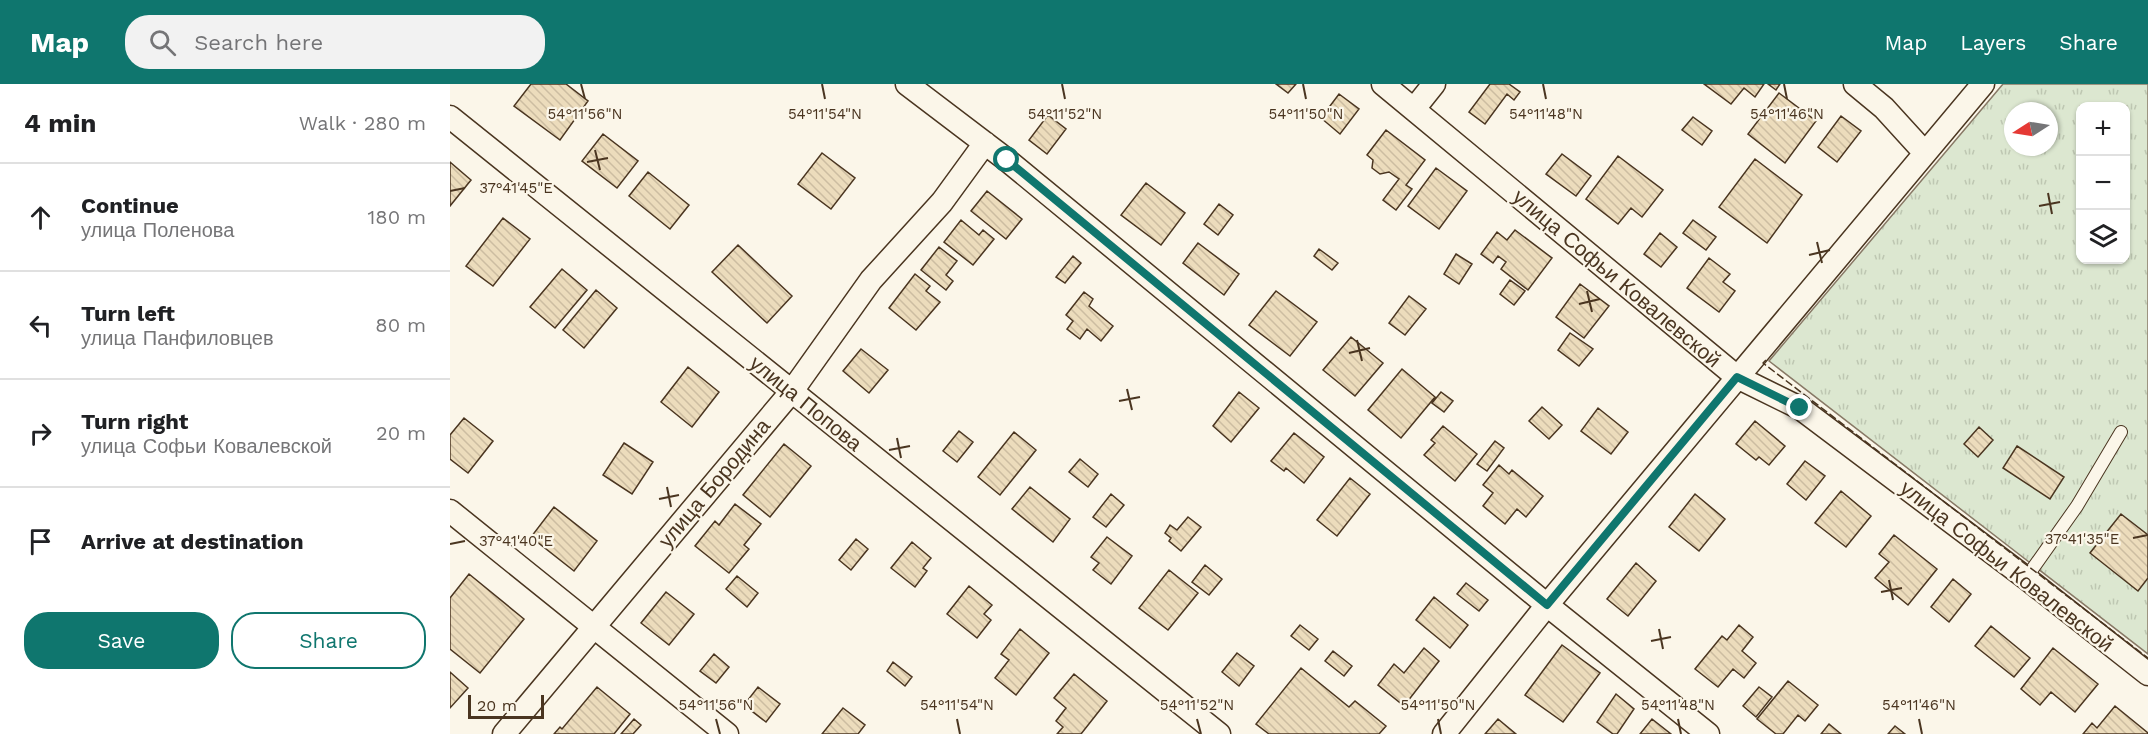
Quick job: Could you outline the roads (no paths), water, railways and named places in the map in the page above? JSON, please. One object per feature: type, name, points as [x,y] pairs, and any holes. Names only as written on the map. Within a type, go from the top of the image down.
[{"type":"street","points":[[907,84],[985,143],[1547,605],[1708,734]]},
{"type":"street","name":"улица Софьи Ковалевской","points":[[1383,84],[1737,377],[1800,408],[2026,578],[2148,674]]},
{"type":"street","points":[[1414,109],[1434,84]]},
{"type":"street","points":[[1856,84],[1884,108],[1925,153]]},
{"type":"street","points":[[1444,734],[1547,605],[1983,84]]},
{"type":"street","name":"улица Попова","points":[[450,117],[1219,734]]},
{"type":"street","name":"улица Бородина","points":[[504,734],[792,391],[871,280],[942,202],[985,143]]},
{"type":"street","points":[[450,512],[727,734]]},
{"type":"lane","points":[[2026,578],[2077,506],[2121,432]]}]
